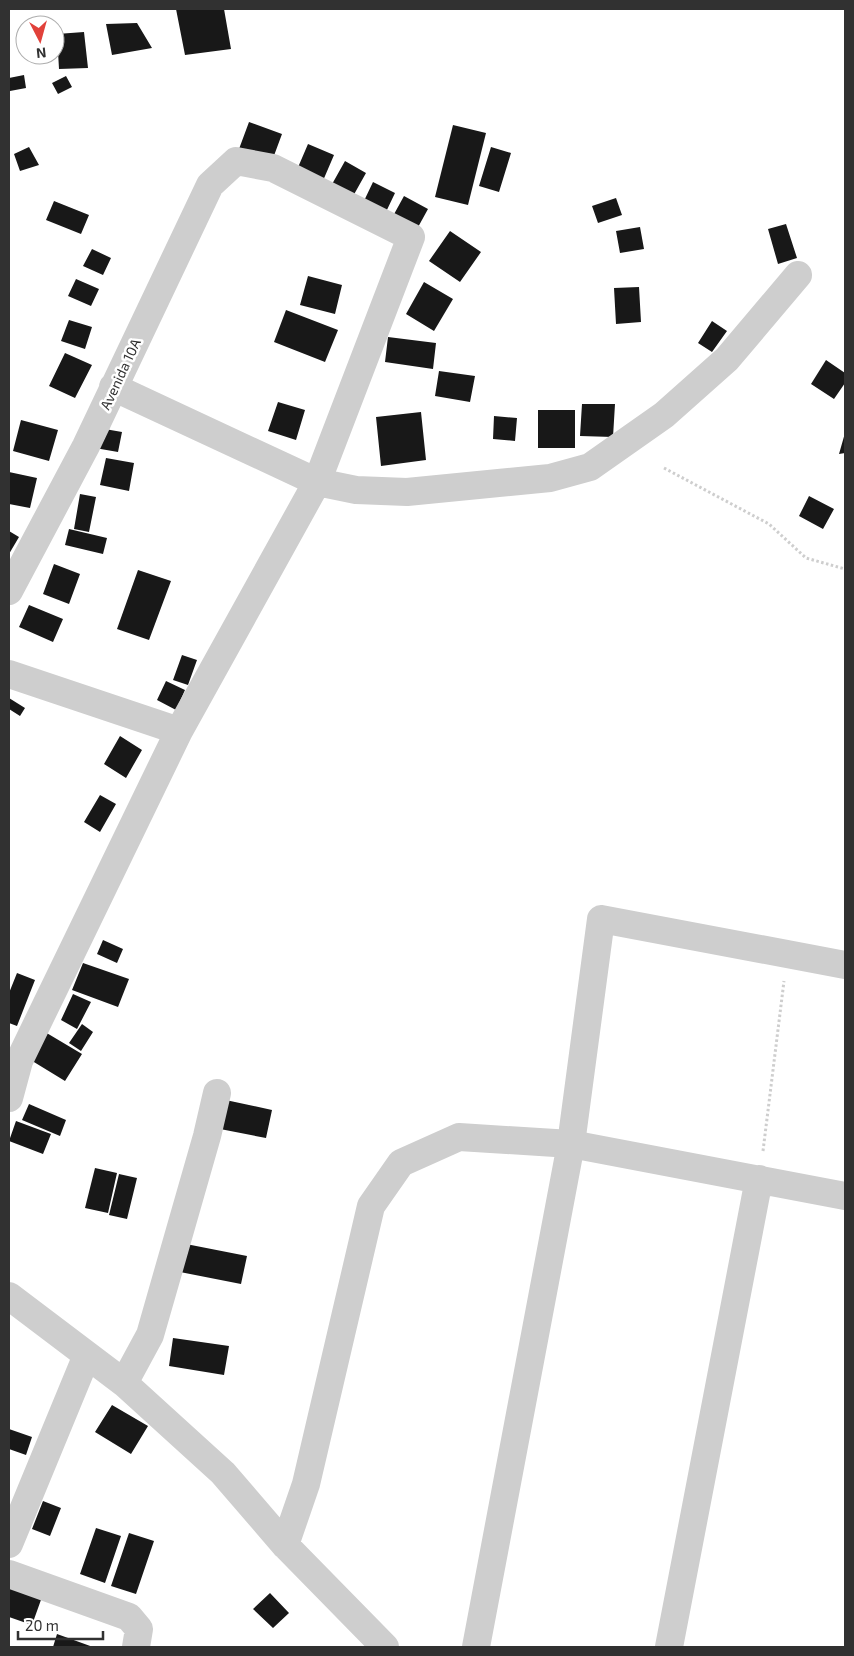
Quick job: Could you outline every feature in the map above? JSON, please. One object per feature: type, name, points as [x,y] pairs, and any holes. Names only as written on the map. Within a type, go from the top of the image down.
[{"type":"street","name":"Avenida 10A","points":[[9,591],[86,446],[210,185],[236,161],[273,168],[411,237],[317,482]]},
{"type":"street","points":[[113,387],[317,482],[356,490],[407,492],[550,478],[590,467],[664,415],[727,359],[798,275]]},
{"type":"street","points":[[9,1098],[14,1058],[179,731],[317,482]]},
{"type":"street","points":[[9,674],[179,731]]},
{"type":"street","points":[[476,1647],[571,1144],[601,919],[845,965]]},
{"type":"street","points":[[124,1384],[150,1335],[208,1136],[217,1093]]},
{"type":"street","points":[[286,1544],[306,1484],[370,1206],[401,1163],[459,1137],[571,1144],[845,1196]]},
{"type":"street","points":[[669,1647],[759,1179]]},
{"type":"street","points":[[9,1296],[124,1384],[223,1473],[286,1544],[385,1647]]},
{"type":"street","points":[[9,1544],[87,1355]]},
{"type":"street","points":[[9,1574],[129,1617],[139,1629],[136,1647]]},
{"type":"path","points":[[664,468],[769,524],[806,558],[845,569]]},
{"type":"path","points":[[759,1179],[787,953]]},
{"type":"building","points":[[176,9],[224,9],[231,49],[185,55]]},
{"type":"building","points":[[137,23],[152,48],[112,55],[106,24]]},
{"type":"building","points":[[84,32],[88,68],[59,69],[59,65],[65,65],[65,33]]},
{"type":"building","points":[[24,75],[26,88],[10,91],[9,78]]},
{"type":"building","points":[[66,76],[72,87],[58,94],[52,83]]},
{"type":"building","points":[[249,122],[282,134],[272,161],[239,149]]},
{"type":"building","points":[[453,125],[486,133],[468,205],[435,197]]},
{"type":"building","points":[[308,144],[334,155],[322,183],[296,172]]},
{"type":"building","points":[[29,147],[39,165],[20,171],[14,154]]},
{"type":"building","points":[[491,147],[511,153],[499,192],[479,186]]},
{"type":"building","points":[[345,161],[366,173],[352,198],[331,186]]},
{"type":"building","points":[[373,182],[395,193],[385,214],[363,203]]},
{"type":"building","points":[[404,196],[428,209],[417,229],[393,216]]},
{"type":"building","points":[[616,198],[622,215],[598,223],[592,206]]},
{"type":"building","points":[[54,201],[89,215],[81,234],[46,220]]},
{"type":"building","points":[[786,224],[797,258],[778,264],[768,229]]},
{"type":"building","points":[[640,227],[644,249],[620,253],[616,231]]},
{"type":"building","points":[[450,231],[481,252],[460,282],[429,261]]},
{"type":"building","points":[[92,249],[111,258],[103,275],[83,266]]},
{"type":"building","points":[[308,276],[342,285],[335,314],[300,305]]},
{"type":"building","points":[[76,279],[99,289],[91,306],[68,296]]},
{"type":"building","points":[[424,282],[453,299],[434,331],[406,314]]},
{"type":"building","points":[[639,287],[641,322],[616,324],[614,288]]},
{"type":"building","points":[[286,310],[338,330],[325,362],[274,342]]},
{"type":"building","points":[[69,320],[92,327],[85,349],[61,341]]},
{"type":"building","points":[[712,321],[727,331],[712,352],[698,343]]},
{"type":"building","points":[[388,337],[436,343],[433,369],[385,362]]},
{"type":"building","points":[[65,353],[92,365],[75,398],[49,386]]},
{"type":"building","points":[[826,360],[845,373],[845,383],[834,399],[811,384]]},
{"type":"building","points":[[439,371],[475,376],[470,402],[435,396]]},
{"type":"building","points":[[278,402],[305,410],[296,440],[268,431]]},
{"type":"building","points":[[582,404],[615,404],[613,437],[580,436]]},
{"type":"building","points":[[538,410],[575,410],[575,448],[538,448]]},
{"type":"building","points":[[421,412],[426,460],[381,466],[376,417]]},
{"type":"building","points":[[494,416],[517,418],[515,441],[493,439]]},
{"type":"building","points":[[21,420],[58,430],[49,461],[13,451]]},
{"type":"building","points":[[99,428],[122,432],[118,452],[95,448]]},
{"type":"building","points":[[845,433],[845,453],[839,454]]},
{"type":"building","points":[[106,458],[134,463],[129,491],[100,485]]},
{"type":"building","points":[[9,472],[37,478],[30,508],[9,504]]},
{"type":"building","points":[[80,494],[96,497],[89,532],[74,529]]},
{"type":"building","points":[[809,496],[834,509],[823,529],[799,516]]},
{"type":"building","points":[[69,529],[107,538],[103,554],[65,545]]},
{"type":"building","points":[[9,531],[19,537],[9,554]]},
{"type":"building","points":[[54,564],[80,574],[69,604],[43,594]]},
{"type":"building","points":[[138,570],[171,581],[149,640],[117,629]]},
{"type":"building","points":[[29,605],[63,619],[53,642],[19,627]]},
{"type":"building","points":[[182,655],[197,660],[188,685],[173,680]]},
{"type":"building","points":[[166,681],[185,690],[176,710],[157,700]]},
{"type":"building","points":[[9,698],[25,708],[20,716],[9,709]]},
{"type":"building","points":[[120,736],[142,750],[126,778],[104,764]]},
{"type":"building","points":[[100,795],[116,804],[100,832],[84,822]]},
{"type":"building","points":[[103,940],[123,949],[117,963],[97,954]]},
{"type":"building","points":[[83,963],[129,979],[118,1007],[72,990]]},
{"type":"building","points":[[17,973],[35,980],[17,1026],[9,1023],[9,993]]},
{"type":"building","points":[[73,994],[91,1002],[77,1029],[61,1020]]},
{"type":"building","points":[[82,1024],[93,1032],[81,1051],[69,1043]]},
{"type":"building","points":[[45,1032],[82,1054],[65,1081],[29,1059]]},
{"type":"building","points":[[221,1099],[272,1110],[266,1138],[215,1128]]},
{"type":"building","points":[[29,1104],[66,1120],[60,1136],[22,1120]]},
{"type":"building","points":[[16,1121],[51,1134],[43,1154],[9,1141]]},
{"type":"building","points":[[95,1168],[117,1173],[108,1213],[85,1208]]},
{"type":"building","points":[[119,1174],[137,1178],[127,1219],[109,1215]]},
{"type":"building","points":[[186,1244],[247,1256],[241,1284],[180,1272]]},
{"type":"building","points":[[173,1338],[229,1346],[224,1375],[169,1366]]},
{"type":"building","points":[[112,1405],[148,1426],[131,1454],[95,1432]]},
{"type":"building","points":[[9,1429],[32,1437],[26,1455],[9,1449]]},
{"type":"building","points":[[43,1501],[61,1508],[50,1536],[32,1529]]},
{"type":"building","points":[[96,1528],[121,1536],[105,1583],[80,1574]]},
{"type":"building","points":[[129,1533],[154,1541],[136,1594],[111,1586]]},
{"type":"building","points":[[9,1585],[42,1597],[32,1625],[9,1617]]},
{"type":"building","points":[[270,1593],[289,1613],[273,1628],[253,1609]]},
{"type":"building","points":[[57,1634],[93,1647],[53,1647]]}]
